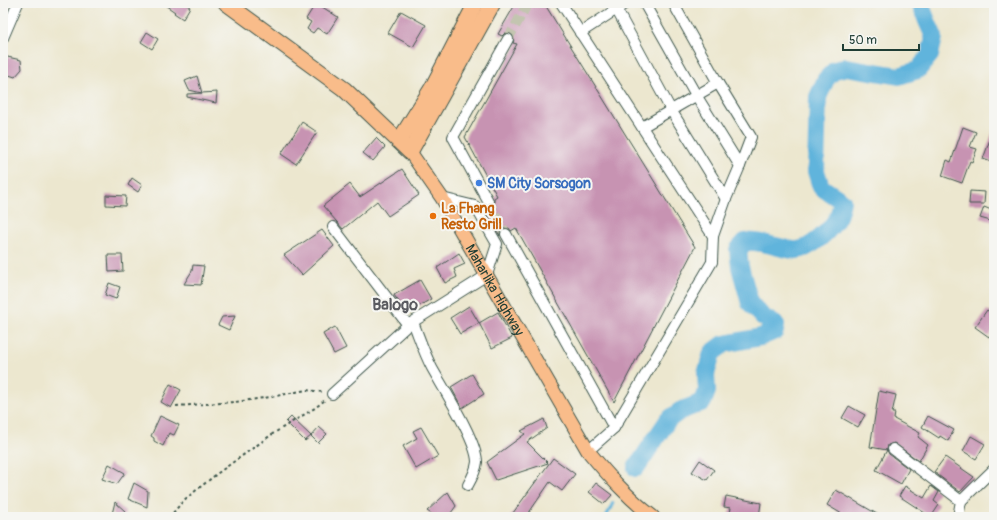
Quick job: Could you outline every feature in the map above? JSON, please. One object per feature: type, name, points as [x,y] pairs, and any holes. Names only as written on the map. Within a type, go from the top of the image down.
[{"type":"highway","name":"Maharlika Highway","points":[[226,3],[344,89],[410,152]]},
{"type":"highway","points":[[399,141],[432,88],[476,3]]},
{"type":"highway","points":[[410,152],[493,3]]},
{"type":"main road","name":"Maharlika Highway","points":[[410,152],[442,198],[588,451],[614,482],[639,507],[653,517]]},
{"type":"street","points":[[3,38],[18,3]]},
{"type":"street","points":[[561,3],[714,236]]},
{"type":"street","points":[[580,33],[614,6],[626,3]]},
{"type":"street","points":[[644,3],[696,95],[740,166]]},
{"type":"street","points":[[588,451],[614,428],[712,262],[714,236],[726,199],[752,137],[718,83],[673,3]]},
{"type":"street","points":[[614,6],[671,110],[726,199]]},
{"type":"street","points":[[488,201],[453,138],[508,39]]},
{"type":"street","points":[[642,127],[718,83]]},
{"type":"street","points":[[332,394],[410,324],[486,274],[497,244],[475,206],[442,198]]},
{"type":"street","points":[[333,227],[410,324],[420,342],[470,439],[477,462],[475,472],[468,485]]},
{"type":"street","points":[[506,234],[614,428]]},
{"type":"street","points":[[893,450],[961,501]]},
{"type":"street","points":[[958,517],[961,501],[994,469]]},
{"type":"path","points":[[176,406],[235,402],[306,390],[332,394]]},
{"type":"path","points":[[173,513],[184,500],[218,473],[274,433],[315,408],[332,394]]},
{"type":"building","points":[[162,3],[184,3],[190,7],[183,19]]},
{"type":"building","points":[[316,3],[338,17],[327,34],[317,28],[313,33],[307,29],[311,22],[306,19]]},
{"type":"building","points":[[516,3],[529,3],[537,7],[540,3],[544,3],[695,247],[614,402],[516,228],[511,231],[509,228],[503,228],[500,231],[500,236],[482,205],[487,207],[491,206],[494,202],[494,198],[497,196],[465,137],[517,44],[513,43],[514,39],[511,33],[505,33],[502,36],[498,34]]},
{"type":"building","points":[[401,11],[426,25],[413,47],[388,33]]},
{"type":"building","points":[[147,32],[158,39],[152,49],[141,42]]},
{"type":"building","points":[[3,56],[21,60],[22,69],[15,77],[3,73]]},
{"type":"building","points":[[197,76],[202,93],[189,90],[185,81]]},
{"type":"building","points":[[217,92],[216,103],[187,97],[187,94]]},
{"type":"building","points":[[302,122],[317,132],[296,164],[281,154]]},
{"type":"building","points":[[963,127],[976,132],[970,147],[977,149],[972,162],[970,161],[962,183],[942,176],[947,160],[951,162]]},
{"type":"building","points":[[994,131],[994,163],[983,159]]},
{"type":"building","points":[[376,138],[385,147],[373,161],[363,153]]},
{"type":"building","points":[[402,169],[419,195],[388,216],[377,201],[343,229],[323,206],[350,184],[360,197]]},
{"type":"building","points":[[132,178],[142,185],[138,192],[128,185]]},
{"type":"building","points":[[970,191],[985,192],[984,204],[969,204]]},
{"type":"building","points":[[106,195],[126,196],[125,206],[106,205]]},
{"type":"building","points":[[984,207],[994,211],[994,222],[980,218]]},
{"type":"building","points":[[322,230],[334,246],[302,275],[284,255]]},
{"type":"building","points":[[459,253],[465,264],[454,269],[457,277],[445,283],[437,268]]},
{"type":"building","points":[[108,255],[122,255],[123,271],[109,272]]},
{"type":"building","points":[[193,265],[204,266],[201,285],[184,284],[192,271]]},
{"type":"building","points":[[420,280],[431,299],[407,313],[394,295]]},
{"type":"building","points":[[109,283],[120,287],[116,299],[105,295]]},
{"type":"building","points":[[469,306],[479,323],[460,334],[450,318]]},
{"type":"building","points":[[987,310],[994,315],[994,329],[989,337],[975,327]]},
{"type":"building","points":[[498,312],[512,338],[492,348],[479,323]]},
{"type":"building","points":[[235,316],[229,330],[218,325],[222,317]]},
{"type":"building","points":[[335,327],[346,348],[334,354],[323,334]]},
{"type":"building","points":[[472,374],[484,394],[462,408],[451,387]]},
{"type":"building","points":[[170,384],[181,390],[171,408],[161,402]]},
{"type":"building","points":[[879,391],[896,395],[892,413],[895,413],[894,419],[920,433],[918,437],[928,445],[919,461],[894,443],[888,445],[887,450],[870,447]]},
{"type":"building","points":[[849,406],[865,415],[858,427],[842,418]]},
{"type":"building","points":[[160,416],[179,425],[174,435],[169,433],[163,446],[154,441],[154,438],[151,436]]},
{"type":"building","points":[[928,416],[954,430],[948,441],[940,436],[939,438],[922,427]]},
{"type":"building","points":[[291,417],[311,436],[305,441],[286,422]]},
{"type":"building","points":[[544,419],[547,428],[527,442],[548,463],[496,480],[487,462],[525,434],[521,431]]},
{"type":"building","points":[[319,427],[327,434],[318,443],[311,436]]},
{"type":"building","points":[[421,427],[438,456],[416,469],[403,446],[417,438],[413,431]]},
{"type":"building","points":[[971,436],[985,444],[976,459],[963,451]]},
{"type":"building","points":[[887,450],[889,454],[909,469],[901,484],[876,470]]},
{"type":"building","points":[[945,457],[974,477],[960,492],[934,472]]},
{"type":"building","points":[[553,458],[575,474],[562,491],[550,482],[526,517],[510,517]]},
{"type":"building","points":[[700,460],[714,470],[707,480],[692,472]]},
{"type":"building","points":[[109,464],[125,473],[117,484],[102,479]]},
{"type":"building","points":[[134,483],[148,491],[147,507],[128,499]]},
{"type":"building","points":[[596,483],[612,495],[604,504],[589,492]]},
{"type":"building","points":[[905,486],[924,498],[931,486],[939,492],[934,501],[939,505],[931,517],[899,496]]},
{"type":"building","points":[[836,490],[882,517],[847,517],[827,505]]},
{"type":"building","points":[[448,492],[456,506],[448,517],[436,517],[427,511]]},
{"type":"building","points":[[726,496],[761,503],[759,517],[729,517],[731,508],[724,507]]},
{"type":"building","points":[[115,502],[125,511],[124,517],[116,517],[112,514]]},
{"type":"waterway","points":[[636,468],[668,420],[680,411],[703,402],[707,391],[706,374],[712,353],[724,344],[761,337],[775,331],[776,325],[763,317],[750,303],[740,267],[738,250],[745,242],[763,243],[781,248],[799,250],[813,244],[831,227],[838,216],[842,201],[821,187],[816,171],[818,97],[826,79],[835,70],[846,67],[899,76],[918,70],[930,55],[934,37],[920,3]]},
{"type":"waterway","points":[[606,517],[613,503]]},
{"type":"tunnel","points":[[508,39],[528,3]]},
{"type":"tunnel","points":[[488,201],[506,234]]},
{"type":"place","name":"SM City Sorsogon","points":[[479,183]]},
{"type":"place","name":"La Fhang Resto Grill","points":[[433,216]]},
{"type":"district","name":"Balogo","points":[[395,305]]}]
